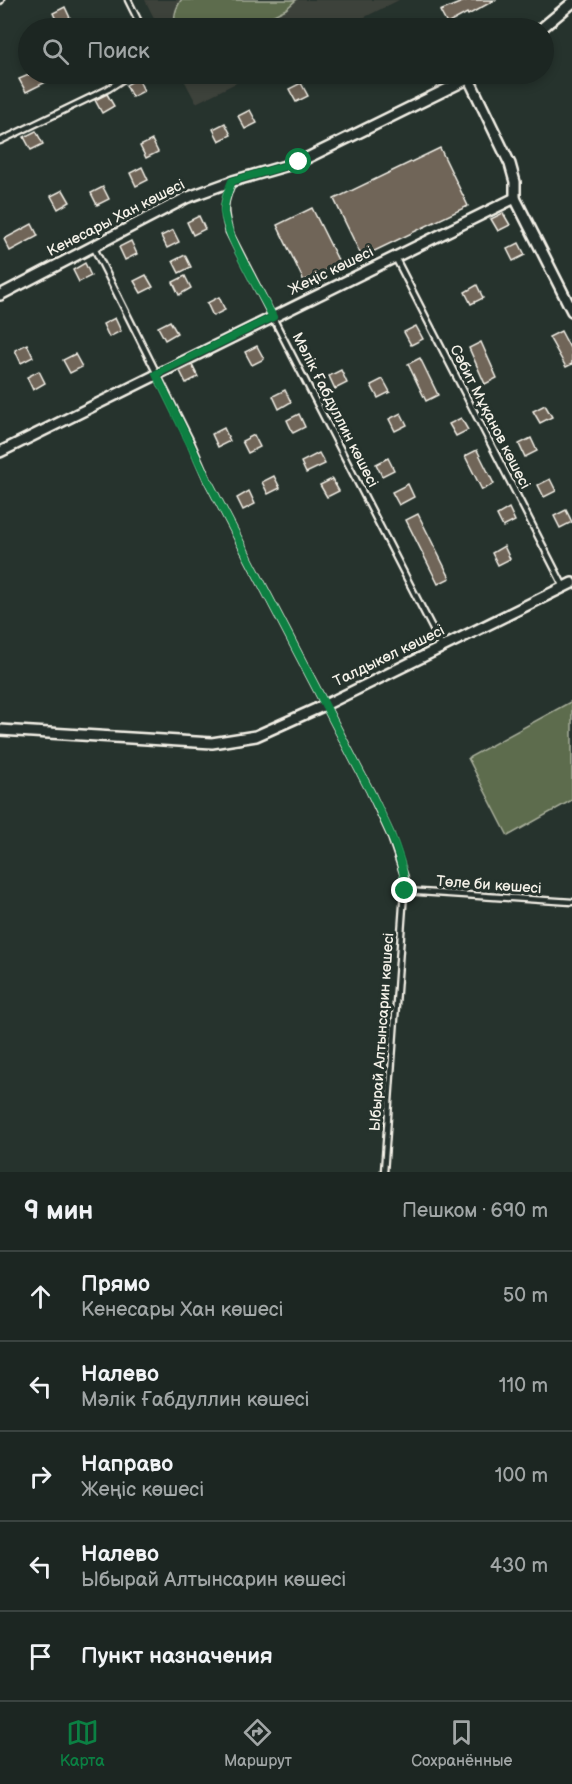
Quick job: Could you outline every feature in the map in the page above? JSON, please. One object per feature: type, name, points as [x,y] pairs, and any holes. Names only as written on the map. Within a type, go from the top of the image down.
[{"type":"street","points":[[553,18],[572,1]]},
{"type":"street","name":"Кенесары Хан көшесі","points":[[0,295],[186,198],[232,181],[299,162],[453,84]]},
{"type":"street","points":[[475,84],[510,164],[515,182],[514,198],[572,310]]},
{"type":"street","name":"Жеңіс көшесі","points":[[0,452],[514,198]]},
{"type":"street","name":"Талдыкөл көшесі","points":[[0,730],[212,743],[256,736],[325,705],[568,585]]},
{"type":"lane","points":[[128,0],[137,18]]},
{"type":"lane","points":[[0,141],[116,84]]},
{"type":"lane","name":"Мәлік Ғабдуллин көшесі","points":[[232,181],[224,212],[229,232],[442,647]]},
{"type":"lane","name":"Ыбырай Алтынсарин көшесі","points":[[93,246],[207,479],[370,791],[390,834],[405,878],[392,1032],[384,1172]]},
{"type":"lane","name":"Сәбит Мұқанов көшесі","points":[[394,257],[568,585]]},
{"type":"lane","name":"Төле би көшесі","points":[[405,891],[572,902]]},
{"type":"shaded area","points":[[145,0],[399,0],[363,18],[154,18]]},
{"type":"shaded area","points":[[186,84],[234,84],[196,103]]},
{"type":"green space","points":[[181,0],[296,0],[286,9],[268,18],[175,18]]},
{"type":"green space","points":[[572,701],[572,800],[508,836],[468,758]]},
{"type":"building","points":[[467,0],[495,0],[458,18],[444,18],[440,11]]},
{"type":"building","points":[[65,7],[70,18],[55,18],[53,13]]},
{"type":"building","points":[[22,84],[42,84],[26,92]]},
{"type":"building","points":[[141,84],[144,91],[132,97],[126,85]]},
{"type":"building","points":[[302,84],[308,96],[296,102],[289,89]]},
{"type":"building","points":[[107,94],[114,106],[102,113],[95,100]]},
{"type":"building","points":[[250,110],[257,123],[245,129],[238,116]]},
{"type":"building","points":[[225,123],[231,135],[219,141],[213,129]]},
{"type":"building","points":[[36,131],[43,144],[31,150],[24,137]]},
{"type":"building","points":[[152,140],[158,152],[146,158],[140,146]]},
{"type":"building","points":[[440,148],[468,206],[362,257],[334,199]]},
{"type":"building","points":[[142,167],[148,180],[136,186],[130,173]]},
{"type":"building","points":[[103,187],[109,199],[97,205],[91,193]]},
{"type":"building","points":[[63,190],[70,202],[58,209],[51,196]]},
{"type":"building","points":[[312,208],[340,264],[304,281],[277,225]]},
{"type":"building","points":[[503,213],[510,225],[498,231],[491,219]]},
{"type":"building","points":[[199,216],[205,229],[193,235],[187,222]]},
{"type":"building","points":[[32,224],[38,236],[10,251],[4,239]]},
{"type":"building","points":[[173,230],[179,242],[167,248],[161,236]]},
{"type":"building","points":[[131,241],[137,254],[125,260],[119,247]]},
{"type":"building","points":[[519,243],[525,255],[513,261],[507,249]]},
{"type":"building","points":[[185,255],[191,267],[179,273],[173,261]]},
{"type":"building","points":[[85,263],[91,276],[79,282],[73,270]]},
{"type":"building","points":[[146,275],[153,287],[141,293],[134,281]]},
{"type":"building","points":[[185,276],[191,288],[179,295],[173,282]]},
{"type":"building","points":[[477,285],[483,298],[471,304],[465,292]]},
{"type":"building","points":[[219,297],[225,310],[213,316],[207,303]]},
{"type":"building","points":[[115,318],[121,331],[109,337],[103,324]]},
{"type":"building","points":[[170,321],[177,333],[165,340],[158,327]]},
{"type":"building","points":[[416,326],[423,339],[411,345],[404,332]]},
{"type":"building","points":[[561,331],[572,352],[572,364],[566,367],[549,337]]},
{"type":"building","points":[[481,342],[497,378],[485,384],[469,348]]},
{"type":"building","points":[[27,344],[33,357],[21,363],[15,350]]},
{"type":"building","points":[[257,346],[264,359],[252,365],[245,352]]},
{"type":"building","points":[[75,354],[82,367],[70,373],[63,360]]},
{"type":"building","points":[[420,358],[438,395],[426,401],[408,364]]},
{"type":"building","points":[[192,365],[198,377],[186,383],[180,371]]},
{"type":"building","points":[[341,370],[347,383],[335,389],[329,376]]},
{"type":"building","points":[[39,371],[45,383],[33,390],[27,377]]},
{"type":"building","points":[[383,379],[390,392],[378,398],[371,385]]},
{"type":"building","points":[[285,390],[291,402],[279,409],[273,396]]},
{"type":"building","points":[[545,405],[552,417],[540,423],[533,411]]},
{"type":"building","points":[[401,413],[407,425],[395,431],[389,419]]},
{"type":"building","points":[[299,414],[305,427],[293,433],[287,420]]},
{"type":"building","points":[[461,418],[468,430],[456,436],[449,424]]},
{"type":"building","points":[[224,428],[230,441],[218,447],[212,434]]},
{"type":"building","points":[[254,435],[260,447],[248,453],[242,441]]},
{"type":"building","points":[[531,438],[537,451],[525,457],[519,444]]},
{"type":"building","points":[[477,450],[494,484],[482,490],[465,456]]},
{"type":"building","points":[[319,453],[325,464],[306,473],[301,462]]},
{"type":"building","points":[[388,458],[394,470],[382,476],[376,464]]},
{"type":"building","points":[[274,476],[280,488],[268,494],[262,482]]},
{"type":"building","points":[[332,479],[339,491],[327,497],[320,485]]},
{"type":"building","points":[[550,479],[556,491],[544,497],[538,485]]},
{"type":"building","points":[[408,484],[414,497],[399,505],[392,492]]},
{"type":"building","points":[[249,491],[255,504],[243,510],[237,498]]},
{"type":"building","points":[[509,508],[515,521],[503,527],[497,515]]},
{"type":"building","points":[[566,510],[572,522],[560,528],[554,516]]},
{"type":"building","points":[[418,514],[450,578],[438,584],[406,520]]},
{"type":"building","points":[[504,546],[510,559],[498,565],[492,553]]},
{"type":"route","points":[[299,162],[232,181],[227,194],[224,212],[229,232],[273,317],[156,374],[207,479],[370,791],[390,834],[405,878],[405,891]]}]
